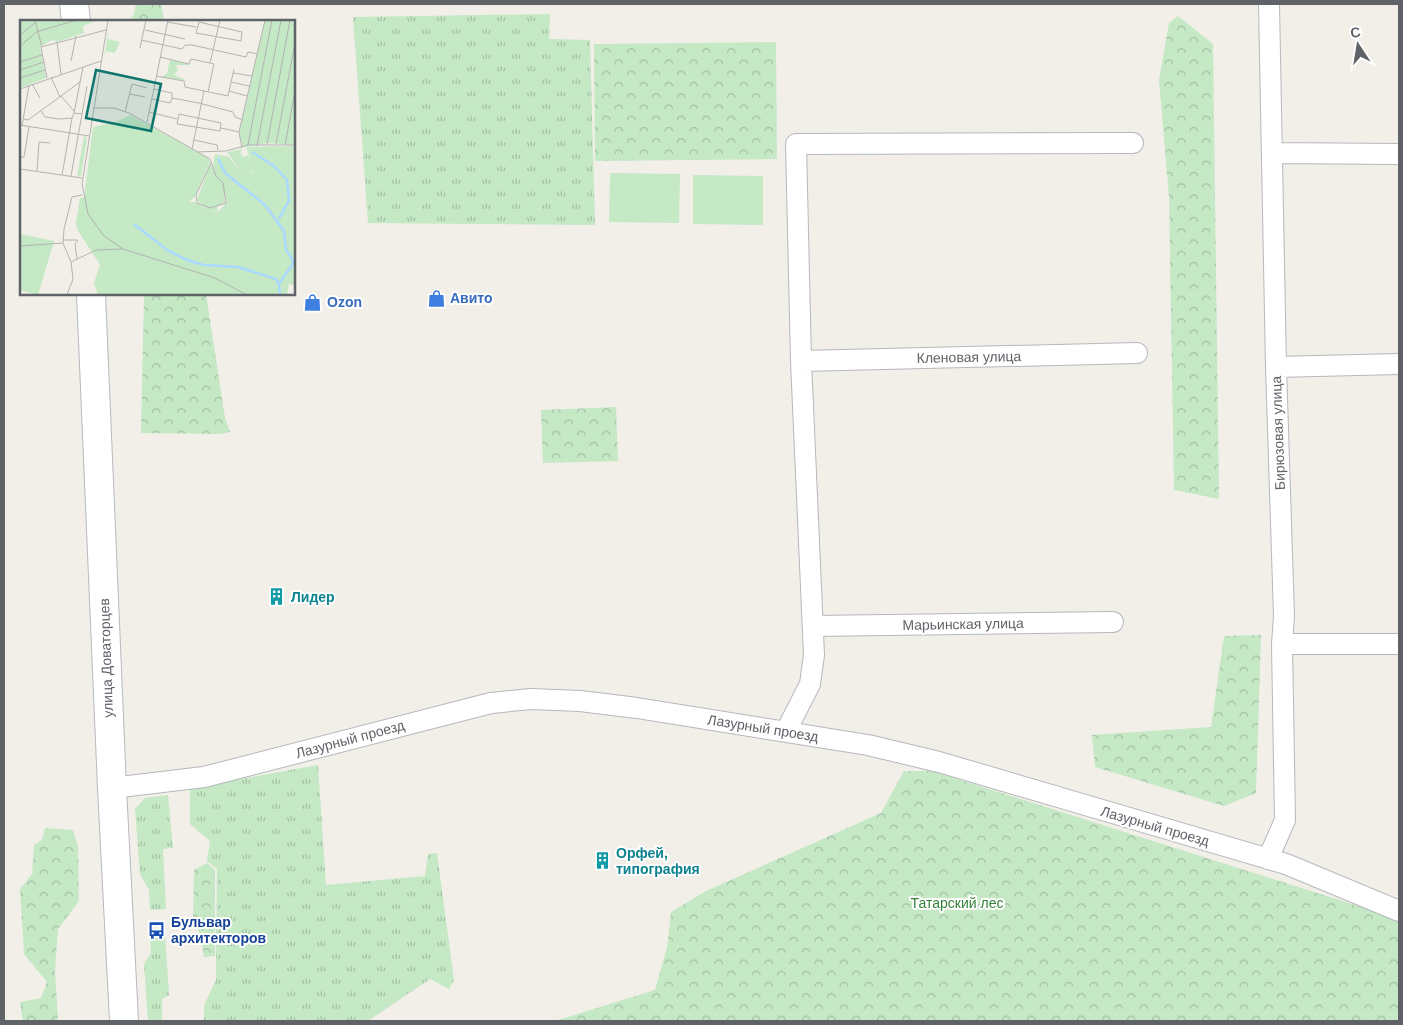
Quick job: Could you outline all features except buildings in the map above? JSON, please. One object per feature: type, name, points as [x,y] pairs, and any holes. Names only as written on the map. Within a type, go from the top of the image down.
[{"type":"main road","points":[[74,4],[76,20]]},
{"type":"main road","name":"улица Доваторцев","points":[[91,295],[124,1021]]},
{"type":"street","name":"Бирюзовая улица","points":[[1268,859],[1285,820],[1282,644],[1284,616],[1276,367],[1269,4]]},
{"type":"street","points":[[786,731],[810,684],[814,654],[802,361],[796,144],[1133,143]]},
{"type":"street","points":[[1272,153],[1399,154]]},
{"type":"street","name":"Кленовая улица","points":[[802,361],[1137,353]]},
{"type":"street","points":[[1276,367],[1399,364]]},
{"type":"street","name":"Марьинская улица","points":[[813,626],[1114,622]]},
{"type":"street","points":[[1282,644],[1399,644]]},
{"type":"street","name":"Лазурный проезд","points":[[112,788],[204,777],[491,702],[531,699],[580,701],[786,731],[868,746],[939,762],[1286,864],[1399,911]]},
{"type":"green space","points":[[136,4],[161,4],[164,20],[130,20],[134,14]]},
{"type":"green space","points":[[550,14],[549,39],[590,40],[595,225],[368,223],[353,17]]},
{"type":"green space","points":[[1178,16],[1213,44],[1219,499],[1174,490],[1169,197],[1159,80],[1169,23]]},
{"type":"green space","points":[[776,42],[777,159],[595,161],[594,44]]},
{"type":"green space","points":[[610,173],[680,174],[679,223],[609,222]]},
{"type":"green space","points":[[693,175],[763,176],[763,225],[693,224]]},
{"type":"green space","points":[[144,295],[206,295],[225,418],[230,432],[220,434],[141,433]]},
{"type":"green space","points":[[616,407],[618,461],[543,463],[541,410]]},
{"type":"green space","points":[[1261,635],[1256,793],[1224,806],[1095,767],[1092,735],[1211,727],[1224,636]]},
{"type":"green space","points":[[318,765],[326,885],[425,876],[428,854],[437,853],[454,980],[449,989],[430,979],[368,1021],[204,1021],[204,1005],[216,980],[217,869],[207,861],[210,841],[190,824],[190,788]]},
{"type":"green space","name":"Татарский лес","points":[[904,771],[932,771],[1358,906],[1399,921],[1399,1021],[555,1021],[655,990],[667,948],[671,912],[706,891],[881,813]]},
{"type":"green space","points":[[168,795],[173,848],[163,849],[166,909],[150,910],[149,890],[140,874],[135,809],[145,798]]},
{"type":"green space","points":[[45,828],[73,830],[78,847],[79,901],[58,929],[55,970],[58,1021],[23,1021],[20,1002],[41,998],[47,982],[24,954],[20,889],[32,874],[34,845],[42,840]]},
{"type":"green space","points":[[207,863],[215,870],[215,956],[204,957],[201,937],[193,918],[194,870]]},
{"type":"green space","points":[[165,933],[169,995],[162,999],[162,1021],[148,1021],[144,964],[151,953],[150,934]]},
{"type":"place","name":"Авито","points":[[436,298]]},
{"type":"place","name":"Ozon","points":[[313,302]]},
{"type":"place","name":"Лидер","points":[[277,597]]},
{"type":"place","name":"Орфей, типография","points":[[602,861]]},
{"type":"place","name":"Бульвар архитекторов","points":[[157,930]]}]
